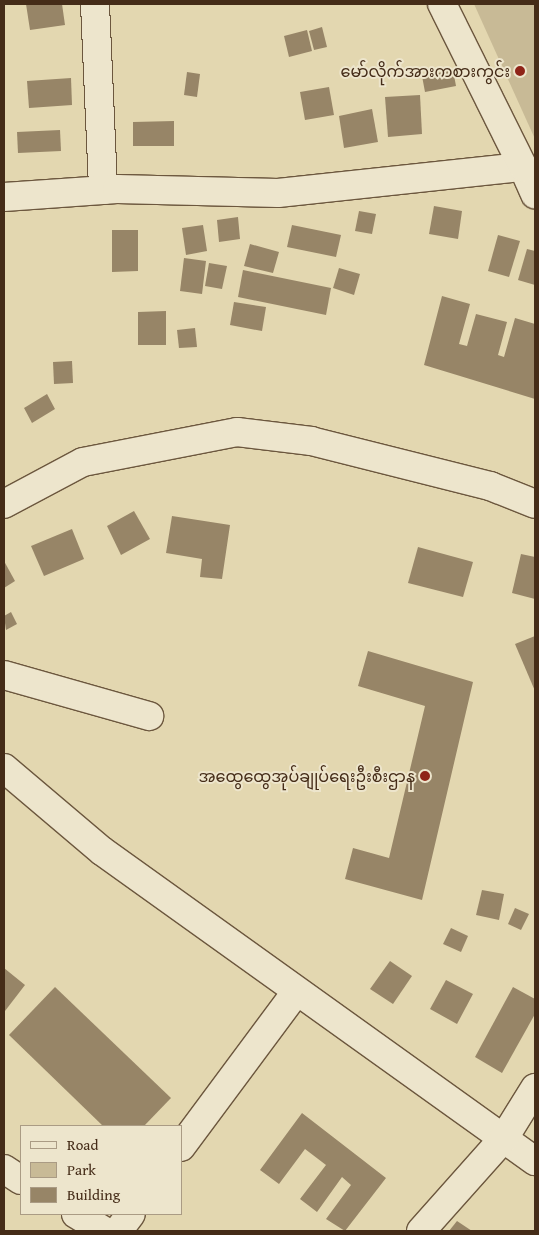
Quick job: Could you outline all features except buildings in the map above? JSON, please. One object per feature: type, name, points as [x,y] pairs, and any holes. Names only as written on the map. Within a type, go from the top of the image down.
[{"type":"street","points":[[95,4],[103,190]]},
{"type":"street","points":[[442,4],[535,194]]},
{"type":"street","points":[[4,197],[103,190],[278,193],[523,167]]},
{"type":"street","points":[[4,504],[84,462],[237,432],[311,441],[490,486],[535,504]]},
{"type":"street","points":[[4,675],[149,716]]},
{"type":"street","points":[[4,768],[102,851],[535,1161]]},
{"type":"street","points":[[182,1146],[298,991]]},
{"type":"street","points":[[421,1231],[504,1138],[535,1088]]},
{"type":"street","points":[[4,1170],[20,1179]]},
{"type":"street","points":[[78,1215],[104,1231]]},
{"type":"street","points":[[118,1231],[130,1215]]},
{"type":"green space","name":"မော်လိုက်အားကစားကွင်း","points":[[474,4],[535,4],[535,139]]},
{"type":"place","name":"မော်လိုက်အားကစားကွင်း","points":[[520,71]]},
{"type":"place","name":"အထွေထွေအုပ်ချုပ်ရေးဦးစီးဌာန","points":[[425,776]]}]
